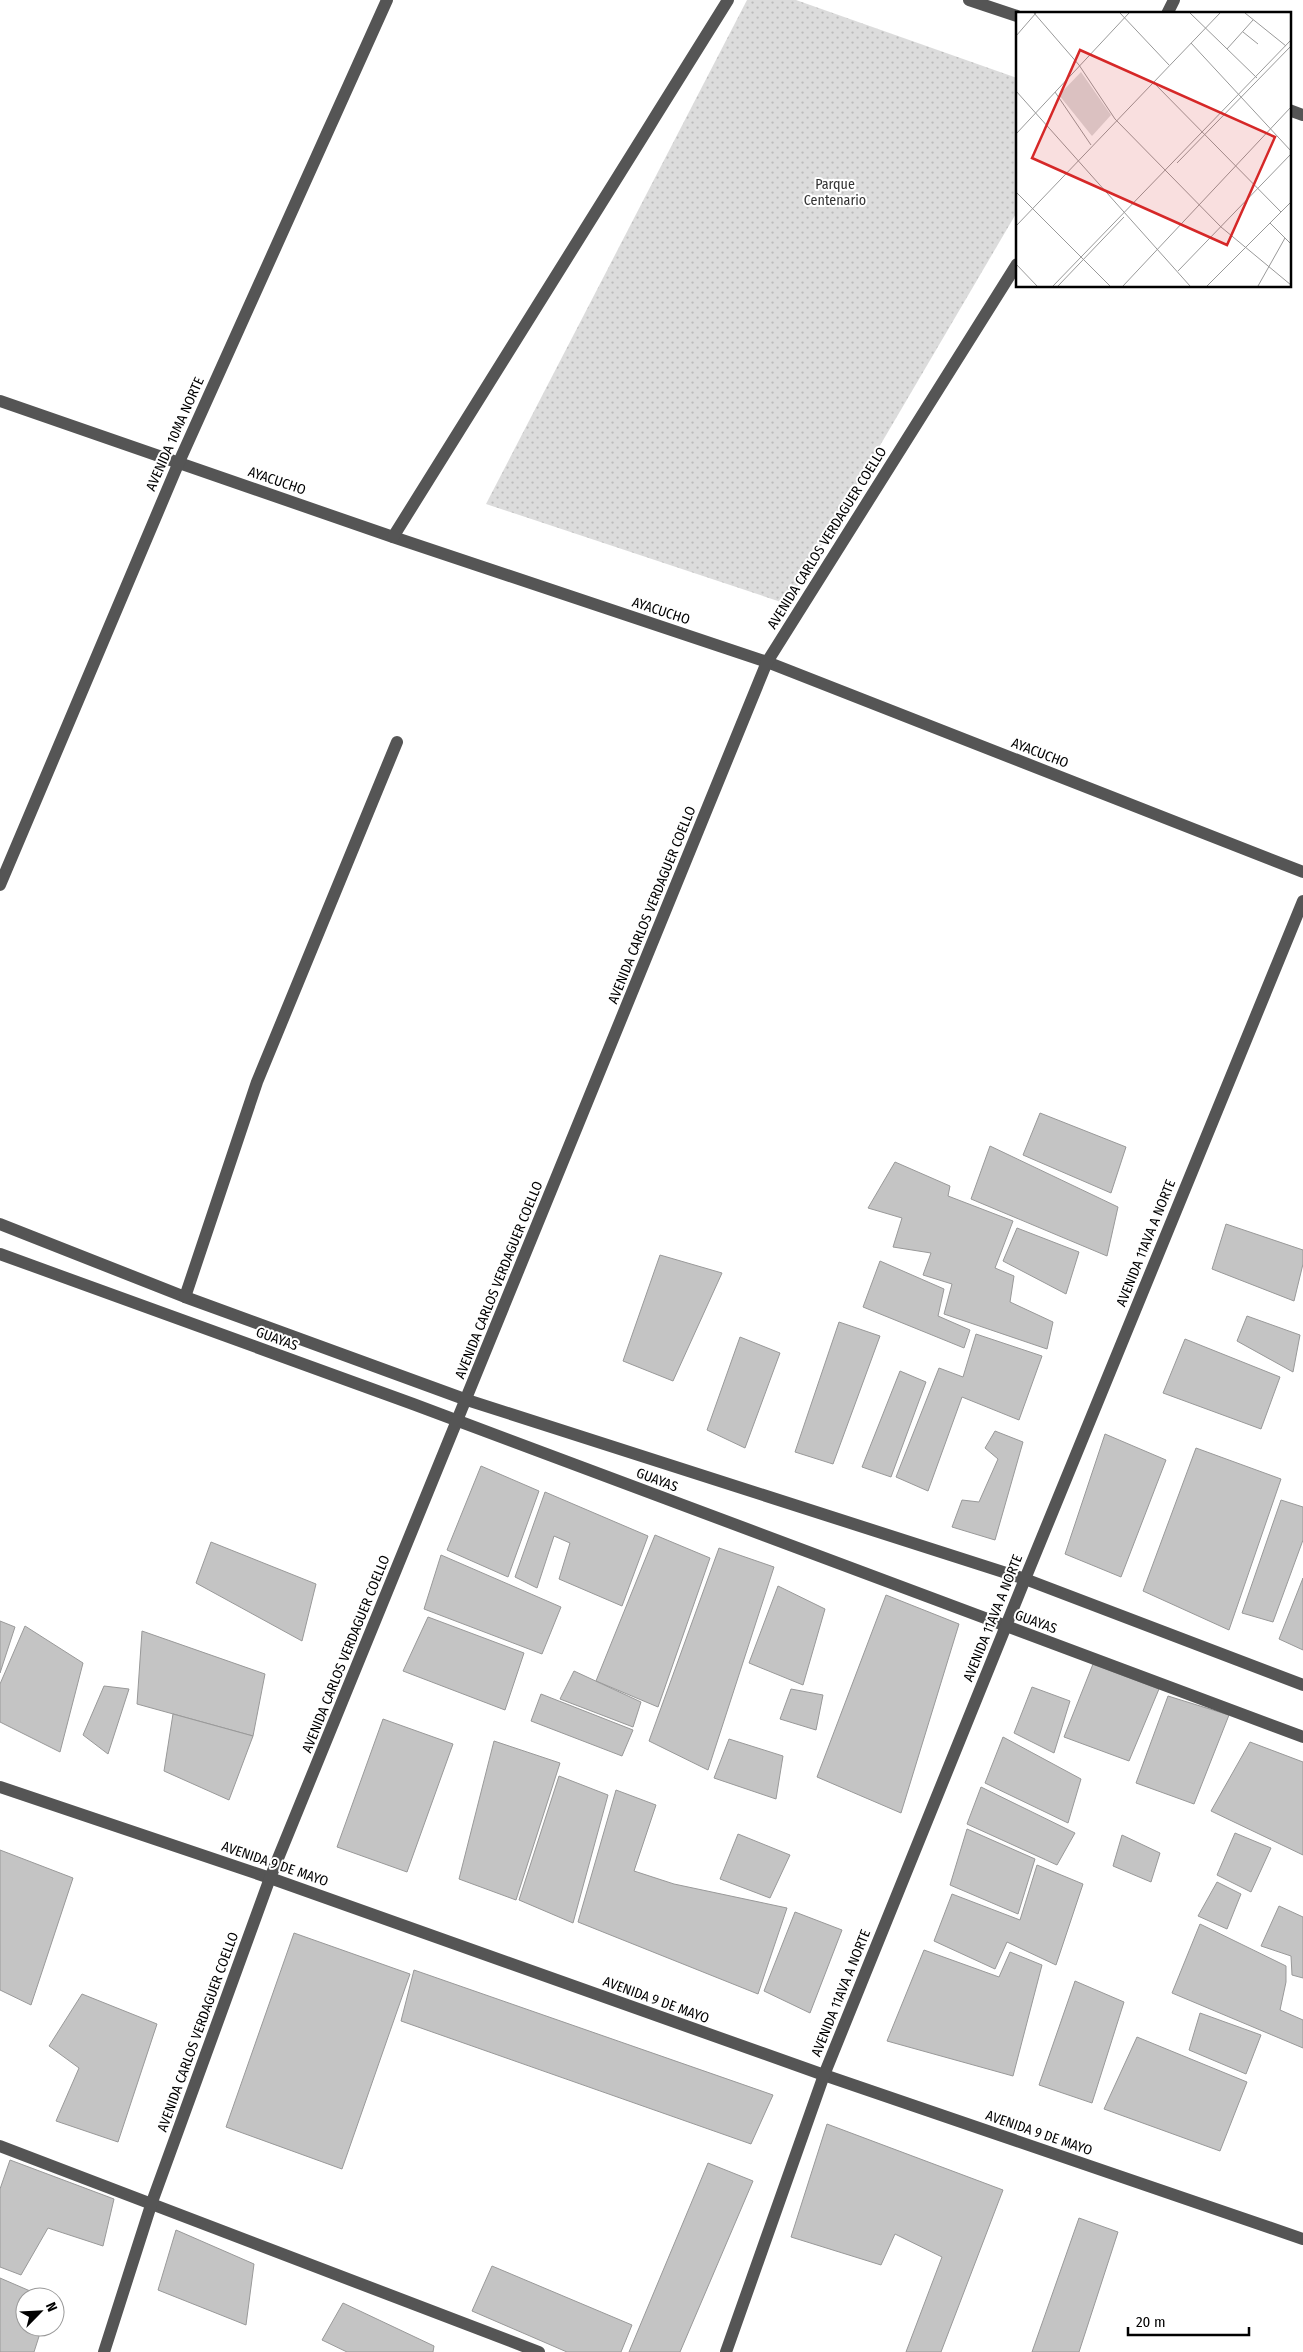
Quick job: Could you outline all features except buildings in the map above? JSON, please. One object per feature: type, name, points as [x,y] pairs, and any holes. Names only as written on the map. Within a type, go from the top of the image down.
[{"type":"street","name":"AVENIDA 10MA NORTE","points":[[0,884],[178,462],[387,0]]},
{"type":"street","points":[[393,537],[728,0]]},
{"type":"street","points":[[969,0],[1016,16]]},
{"type":"street","points":[[1168,12],[1174,0]]},
{"type":"street","points":[[1290,110],[1303,115]]},
{"type":"street","name":"AVENIDA CARLOS VERDAGUER COELLO","points":[[104,2352],[152,2202],[270,1878],[467,1400],[767,662],[1016,266]]},
{"type":"street","name":"AYACUCHO","points":[[0,401],[393,537],[767,662],[1303,872]]},
{"type":"street","points":[[185,1297],[257,1082],[397,742]]},
{"type":"street","name":"AVENIDA 11AVA A NORTE","points":[[726,2352],[824,2076],[1024,1579],[1303,900]]},
{"type":"street","name":"GUAYAS","points":[[0,1224],[185,1297],[467,1400],[1024,1579],[1303,1685]]},
{"type":"street","name":"GUAYAS","points":[[0,1254],[458,1421],[1303,1737]]},
{"type":"street","name":"AVENIDA 9 DE MAYO","points":[[0,1787],[270,1878],[824,2076],[1303,2239]]},
{"type":"street","points":[[0,2146],[152,2202],[539,2352]]},
{"type":"green space","name":"Parque Centenario","points":[[747,0],[796,0],[1016,78],[1016,214],[787,604],[486,504]]}]
